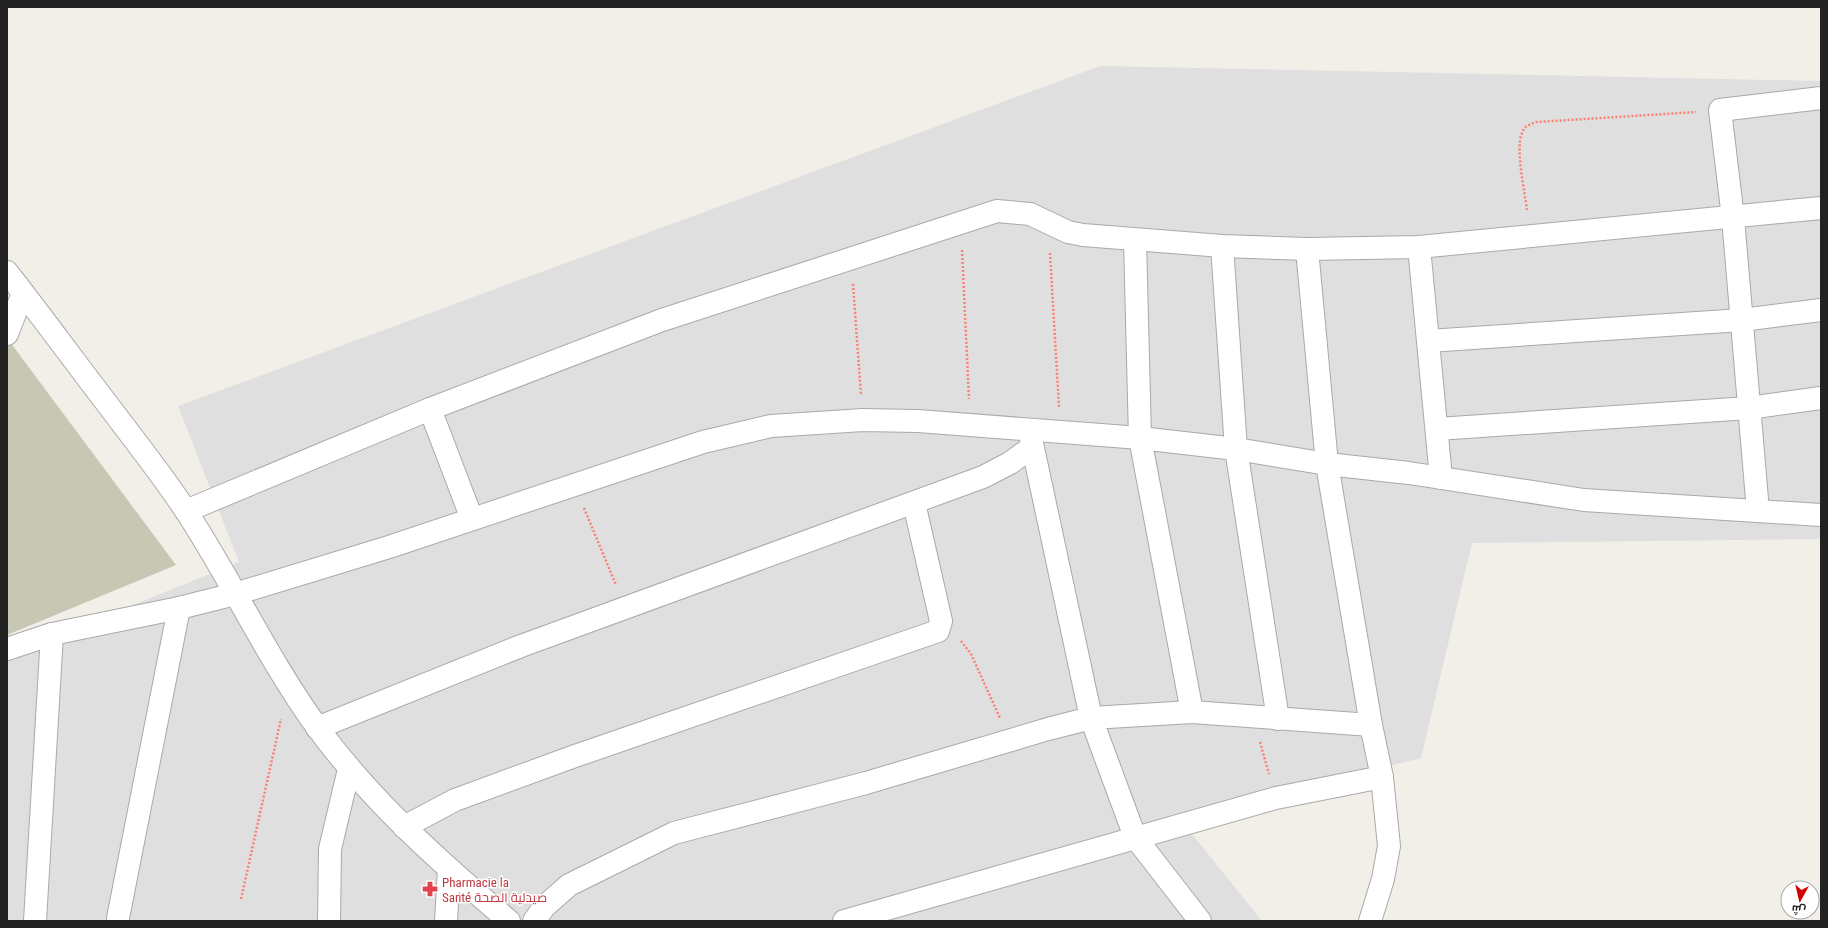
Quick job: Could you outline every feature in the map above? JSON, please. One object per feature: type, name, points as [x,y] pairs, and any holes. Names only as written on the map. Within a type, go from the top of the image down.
[{"type":"street","points":[[1758,511],[1734,218],[1720,110],[1821,98]]},
{"type":"street","points":[[186,512],[430,409],[662,320],[997,211],[1030,214],[1068,232],[1135,240],[1307,250],[1419,247],[1734,218],[1821,208]]},
{"type":"street","points":[[1135,240],[1140,438],[1192,712]]},
{"type":"street","points":[[1222,246],[1236,450],[1278,719]]},
{"type":"street","points":[[1419,247],[1441,478]]},
{"type":"street","points":[[1307,250],[1327,464],[1371,725],[1382,778],[1389,846],[1383,879],[1370,921]]},
{"type":"street","points":[[7,272],[150,460],[186,512],[212,552],[234,594],[288,685],[317,728],[349,769],[404,827],[449,870],[508,920]]},
{"type":"street","points":[[7,334],[23,293]]},
{"type":"street","points":[[1428,341],[1742,320],[1821,310]]},
{"type":"street","points":[[1437,429],[1749,408],[1821,398]]},
{"type":"street","points":[[430,409],[472,519]]},
{"type":"street","points":[[7,649],[52,634],[178,608],[234,594],[389,547],[703,442],[771,426],[863,420],[971,425],[1030,438],[1060,432],[1140,438],[1441,478],[1584,500],[1821,515]]},
{"type":"street","points":[[317,728],[521,646],[983,477],[1010,463],[1030,438]]},
{"type":"street","points":[[1030,438],[1091,718],[1135,837],[1193,920]]},
{"type":"street","points":[[404,827],[455,800],[575,756],[938,631],[941,626],[914,503]]},
{"type":"street","points":[[118,918],[178,608]]},
{"type":"street","points":[[35,921],[52,634]]},
{"type":"street","points":[[534,921],[544,907],[569,885],[674,833],[866,783],[1010,740],[1091,718],[1192,712],[1371,725]]},
{"type":"street","points":[[328,921],[330,849],[349,769]]},
{"type":"street","points":[[844,921],[1276,798],[1382,778]]},
{"type":"street","points":[[446,921],[449,870]]},
{"type":"path","points":[[1530,237],[1519,146],[1521,133],[1526,126],[1536,122],[1720,110]]},
{"type":"path","points":[[960,222],[971,425]]},
{"type":"path","points":[[1048,222],[1060,432]]},
{"type":"path","points":[[851,258],[863,420]]},
{"type":"path","points":[[575,485],[625,607]]},
{"type":"path","points":[[941,626],[959,638],[970,654],[1010,740]]},
{"type":"path","points":[[241,899],[288,685]]},
{"type":"path","points":[[1252,717],[1276,798]]},
{"type":"shaded area","points":[[1100,66],[1821,81],[1821,539],[1472,543],[1421,758],[1180,819],[1262,921],[7,921],[7,656],[239,562],[178,406]]},
{"type":"shaded area","points":[[7,338],[176,565],[7,635]]},
{"type":"place","name":"Pharmacie la Santé صيدلية الصحة","points":[[430,889]]}]
